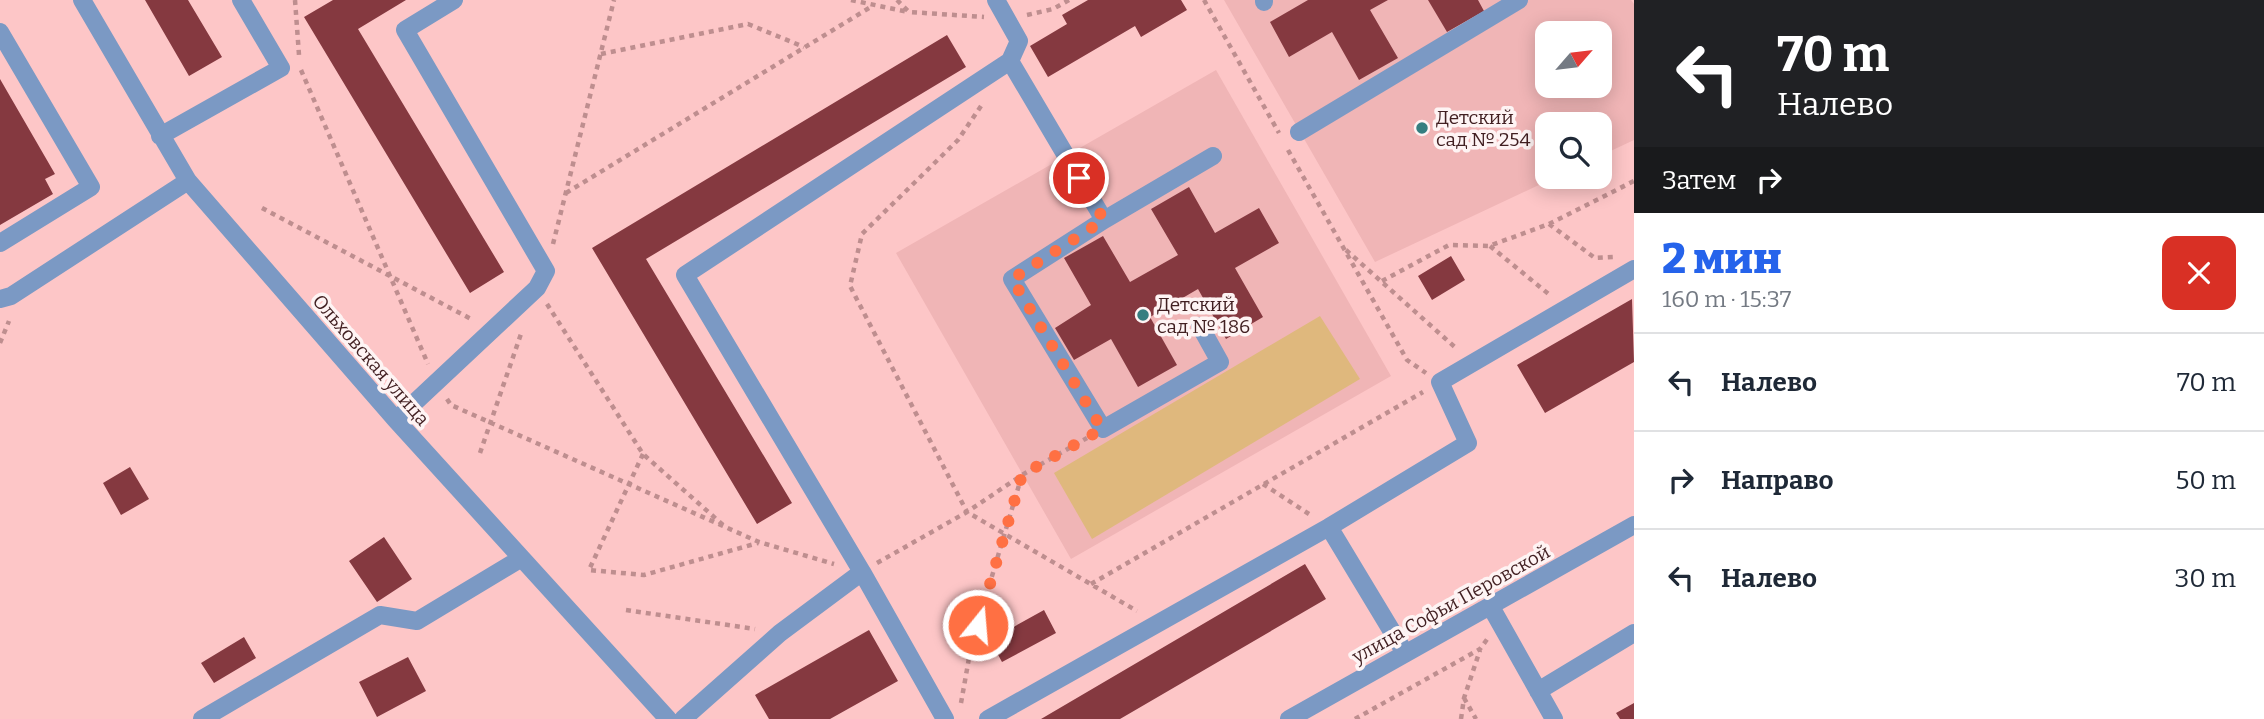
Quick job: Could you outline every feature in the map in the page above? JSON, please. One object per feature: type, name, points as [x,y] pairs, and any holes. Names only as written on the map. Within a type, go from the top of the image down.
[{"type":"street","name":"Ольховская улица","points":[[82,0],[188,181],[396,420],[667,719]]},
{"type":"street","points":[[160,136],[281,68],[241,0]]},
{"type":"street","points":[[396,420],[537,288],[546,271],[405,30],[454,0]]},
{"type":"street","points":[[945,719],[862,572],[685,275],[1010,61],[1019,41],[996,0]]},
{"type":"street","points":[[1299,132],[1519,0]]},
{"type":"street","points":[[0,32],[90,187],[0,243]]},
{"type":"street","points":[[1010,61],[1104,220]]},
{"type":"street","points":[[1200,326],[1220,362],[1102,429],[1012,279],[1104,220],[1213,156]]},
{"type":"street","points":[[0,299],[11,296],[90,247],[188,181]]},
{"type":"street","points":[[988,719],[1329,527],[1468,443],[1440,382],[1567,309],[1627,263]]},
{"type":"street","name":"улица Софьи Перовской","points":[[1289,719],[1634,526]]},
{"type":"street","points":[[1329,527],[1405,653]]},
{"type":"street","points":[[202,719],[380,615],[417,621],[520,559]]},
{"type":"street","points":[[683,719],[780,633],[862,572]]},
{"type":"street","points":[[1491,607],[1554,719]]},
{"type":"street","points":[[1538,691],[1634,633]]},
{"type":"path","points":[[295,0],[300,67],[436,383],[452,405],[759,542],[862,572],[967,513],[1022,475],[1102,429]]},
{"type":"path","points":[[546,271],[614,0]]},
{"type":"path","points":[[851,0],[909,12],[1006,19],[1053,9],[1069,0]]},
{"type":"path","points":[[897,0],[909,12]]},
{"type":"path","points":[[1091,584],[1440,382],[1406,360],[1204,0]]},
{"type":"path","points":[[566,193],[874,5]]},
{"type":"path","points":[[601,54],[748,24],[804,48]]},
{"type":"path","points":[[988,95],[958,140],[862,234],[850,286],[967,513],[1159,624]]},
{"type":"path","points":[[1382,281],[1449,245],[1489,246],[1549,224],[1634,181]]},
{"type":"path","points":[[262,208],[493,330]]},
{"type":"path","points":[[1549,224],[1595,258],[1627,263]]},
{"type":"path","points":[[1489,246],[1567,309]]},
{"type":"path","points":[[1343,247],[1473,363]]},
{"type":"path","points":[[537,288],[643,454],[727,528]]},
{"type":"path","points":[[0,343],[9,321]]},
{"type":"path","points":[[480,453],[524,325]]},
{"type":"path","points":[[643,454],[589,570],[644,575],[759,542]]},
{"type":"path","points":[[960,707],[971,647],[1022,475]]},
{"type":"path","points":[[1263,484],[1329,527]]},
{"type":"path","points":[[626,610],[780,633]]},
{"type":"path","points":[[1461,719],[1464,698],[1480,649]]},
{"type":"path","points":[[1464,698],[1476,719]]},
{"type":"shaded area","name":"Детский сад № 254","points":[[1224,0],[1631,0],[1634,4],[1634,140],[1612,150],[1612,112],[1535,112],[1535,187],[1375,262]]},
{"type":"shaded area","name":"Детский сад № 186","points":[[1216,70],[1391,376],[1071,559],[896,253]]},
{"type":"shaded area","points":[[1320,316],[1360,379],[1092,539],[1054,473]]},
{"type":"building","points":[[145,0],[188,0],[222,57],[189,76]]},
{"type":"building","points":[[333,0],[406,0],[358,29],[504,272],[470,293],[304,17]]},
{"type":"building","points":[[1088,0],[1181,0],[1187,10],[1141,37],[1135,26],[1048,77],[1030,46],[1067,24],[1062,15]]},
{"type":"building","points":[[1308,0],[1388,0],[1370,10],[1398,58],[1359,80],[1332,32],[1289,57],[1270,22]]},
{"type":"building","points":[[1428,0],[1478,0],[1484,11],[1447,32]]},
{"type":"building","points":[[947,35],[966,67],[646,259],[792,503],[757,524],[592,248]]},
{"type":"building","points":[[0,79],[55,174],[45,179],[53,194],[0,225]]},
{"type":"building","points":[[1189,187],[1215,233],[1259,208],[1279,243],[1235,268],[1263,317],[1226,339],[1198,289],[1150,317],[1177,365],[1138,387],[1111,339],[1074,360],[1055,328],[1091,305],[1064,258],[1103,236],[1130,282],[1178,255],[1151,209]]},
{"type":"building","points":[[1451,256],[1465,280],[1432,300],[1418,276]]},
{"type":"building","points":[[1632,299],[1634,362],[1545,413],[1517,365]]},
{"type":"building","points":[[130,467],[149,499],[121,515],[103,483]]},
{"type":"building","points":[[384,537],[412,579],[377,602],[349,561]]},
{"type":"building","points":[[1305,564],[1326,599],[1120,719],[1041,719]]},
{"type":"building","points":[[1044,610],[1056,633],[1002,662],[990,640]]},
{"type":"building","points":[[869,630],[898,681],[830,719],[769,719],[755,695]]},
{"type":"building","points":[[244,637],[256,658],[214,683],[201,663]]},
{"type":"building","points":[[408,657],[426,691],[377,717],[359,682]]},
{"type":"building","points":[[1634,703],[1634,719],[1620,719],[1616,713]]},
{"type":"place","name":"Детский сад № 254","points":[[1422,128]]},
{"type":"place","name":"Детский сад № 186","points":[[1143,315]]},
{"type":"route","points":[[978,625],[1022,475],[1102,429],[1012,279],[1104,220],[1079,178]]}]
